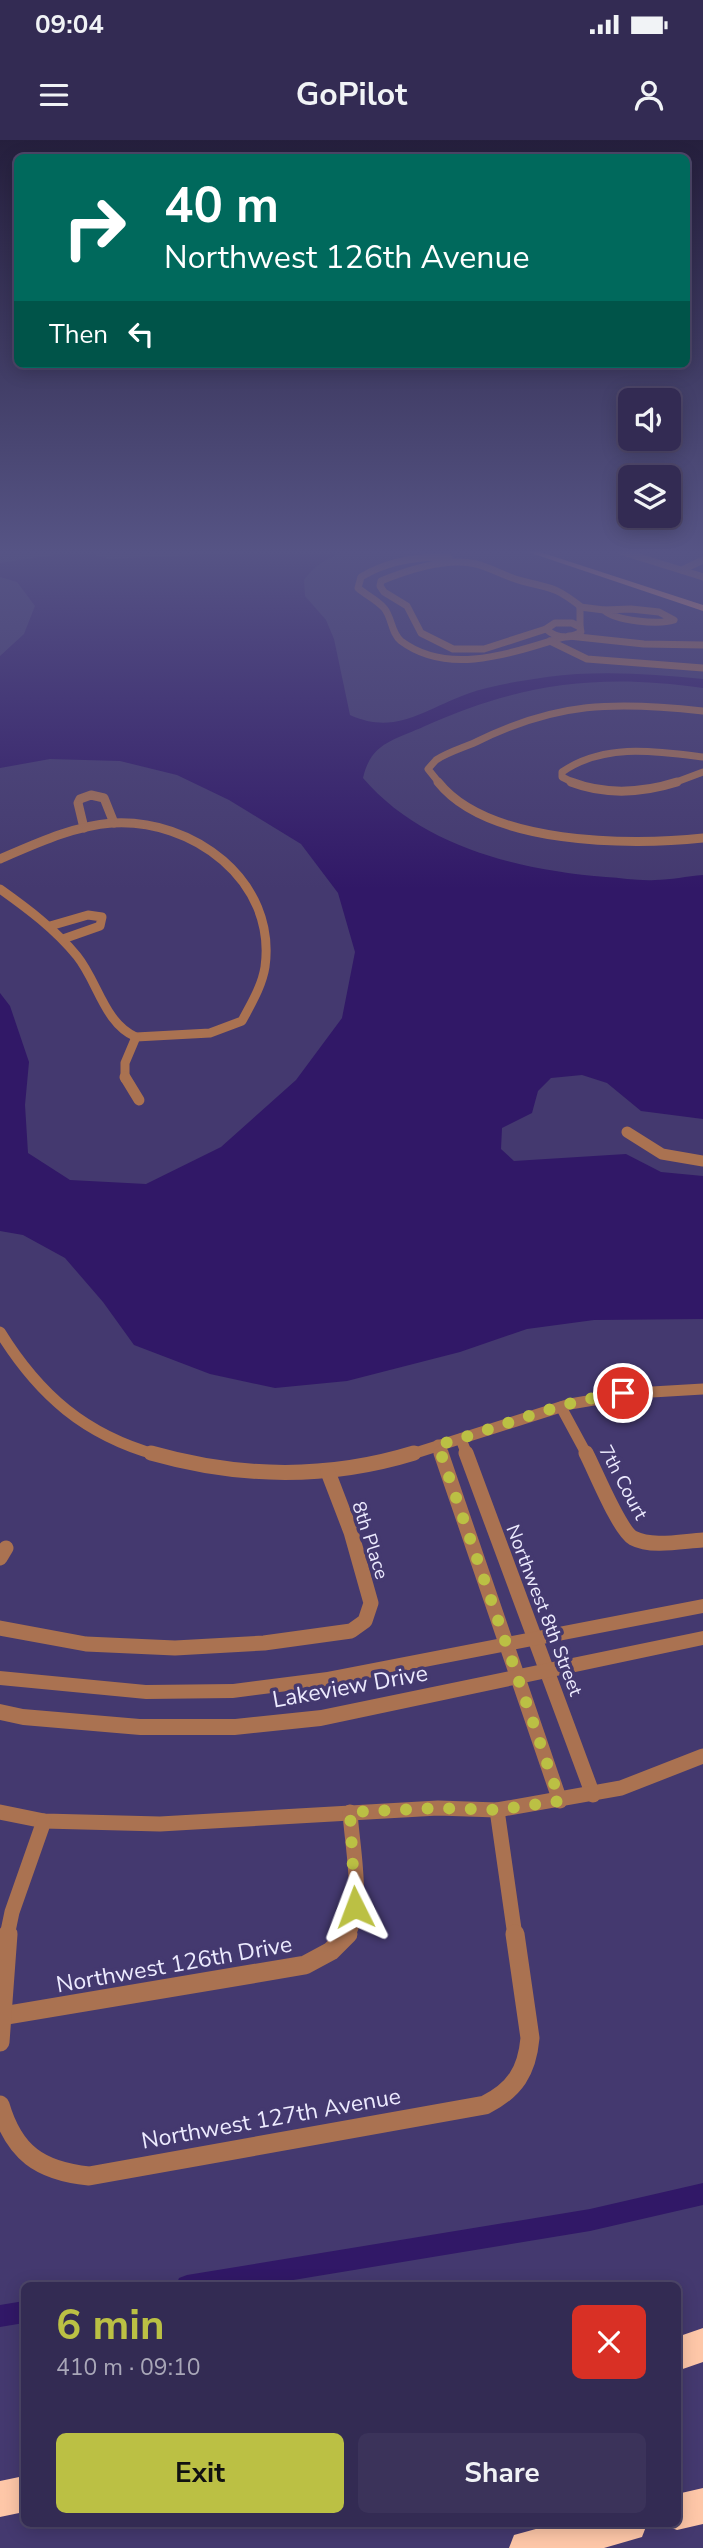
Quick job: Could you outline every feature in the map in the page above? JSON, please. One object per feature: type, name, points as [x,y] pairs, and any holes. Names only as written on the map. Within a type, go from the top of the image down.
[{"type":"highway","points":[[681,2353],[703,2345]]},
{"type":"highway","points":[[681,2364],[703,2361]]},
{"type":"highway","points":[[0,2499],[21,2495]]},
{"type":"highway","points":[[681,2511],[703,2506]]},
{"type":"highway","points":[[527,2548],[616,2527]]},
{"type":"street","points":[[656,664],[703,668]]},
{"type":"street","points":[[703,711],[628,705],[555,712],[506,726],[433,761],[428,769],[447,791],[469,806],[521,828],[605,843],[646,844],[703,838]]},
{"type":"street","points":[[703,757],[655,751],[614,752],[577,763],[566,769],[562,777],[578,785],[629,790],[665,786],[703,772]]},
{"type":"street","points":[[84,828],[78,803],[80,799],[91,795],[104,798],[114,823]]},
{"type":"street","points":[[0,859],[84,828],[114,823],[161,827],[186,834],[222,857],[252,895],[262,916],[266,938],[265,967],[256,996],[242,1021],[210,1033],[135,1037],[116,1026],[86,965],[63,939],[50,926],[0,889]]},
{"type":"street","points":[[50,926],[88,915],[102,917],[100,926],[63,939]]},
{"type":"street","points":[[135,1037],[124,1063],[124,1076],[126,1086],[139,1100]]},
{"type":"street","points":[[627,1132],[652,1152],[670,1159],[703,1161]]},
{"type":"street","points":[[0,1332],[19,1366],[52,1401],[90,1427],[144,1452],[203,1466],[264,1472],[328,1472],[461,1439],[600,1396],[703,1389]]},
{"type":"street","name":"7th Court","points":[[561,1407],[621,1526],[633,1538],[655,1543],[703,1540]]},
{"type":"street","name":"Northwest 8th Street","points":[[461,1439],[593,1795]]},
{"type":"street","points":[[438,1445],[560,1801]]},
{"type":"street","name":"8th Place","points":[[0,1628],[27,1635],[108,1644],[196,1647],[244,1646],[351,1631],[366,1621],[371,1602],[351,1532],[328,1472]]},
{"type":"street","name":"Lakeview Drive","points":[[0,1678],[146,1692],[233,1691],[327,1679],[703,1606]]},
{"type":"street","name":"Lakeview Drive","points":[[0,1712],[23,1717],[139,1727],[235,1727],[321,1717],[703,1638]]},
{"type":"street","points":[[0,1812],[44,1821],[160,1824],[438,1808],[497,1810],[560,1801],[621,1788],[703,1756]]},
{"type":"street","name":"Northwest 127th Avenue","points":[[0,2105],[4,2123],[25,2155],[64,2175],[89,2176],[485,2105],[506,2095],[520,2078],[529,2058],[530,2038],[497,1810]]},
{"type":"street","name":"Northwest 126th Drive","points":[[2,2016],[305,1965],[322,1958],[337,1947],[351,1928],[355,1907],[350,1812]]},
{"type":"street","points":[[0,2042],[5,1947],[12,1912],[44,1821]]},
{"type":"shaded area","points":[[0,664],[339,664],[350,715],[382,723],[410,718],[477,691],[547,677],[606,673],[703,679],[703,688],[595,682],[561,685],[494,700],[460,711],[386,744],[372,757],[363,778],[387,802],[414,822],[443,838],[506,861],[573,874],[637,880],[703,875],[703,1119],[641,1111],[607,1083],[582,1075],[551,1078],[538,1091],[532,1113],[502,1128],[501,1149],[514,1161],[626,1154],[661,1172],[703,1176],[703,1319],[594,1320],[527,1329],[460,1352],[347,1381],[275,1388],[210,1374],[134,1345],[103,1302],[65,1258],[23,1235],[0,1231],[0,993],[10,1006],[29,1062],[25,1105],[28,1153],[70,1180],[146,1184],[221,1147],[296,1080],[342,1018],[355,952],[338,893],[301,844],[229,800],[177,775],[120,761],[50,759],[0,768]]},
{"type":"waterway","points":[[211,2282],[590,2220],[703,2194]]},
{"type":"waterway","points":[[0,2316],[21,2312]]},
{"type":"route","points":[[355,1907],[350,1812],[438,1808],[497,1810],[560,1801],[502,1625],[438,1445],[527,1416],[600,1396],[623,1393]]}]
